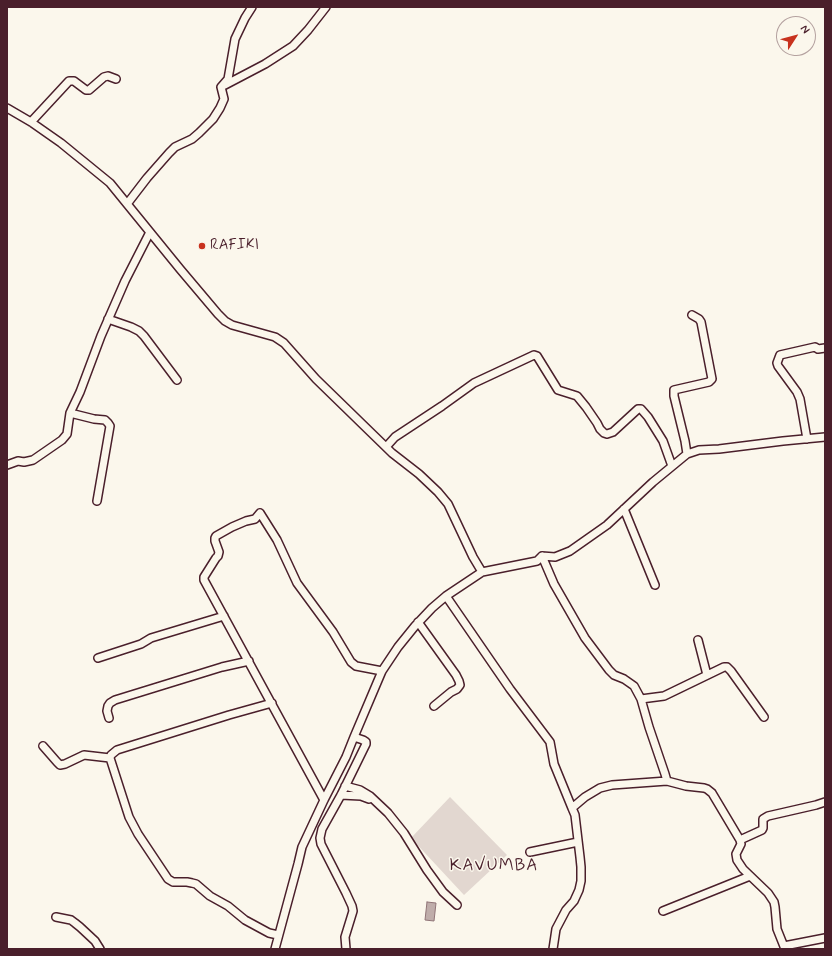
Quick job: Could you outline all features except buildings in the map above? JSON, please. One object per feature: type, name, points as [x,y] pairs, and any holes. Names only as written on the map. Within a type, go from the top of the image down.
[{"type":"street","points":[[221,87],[228,79],[235,39],[252,7]]},
{"type":"street","points":[[221,87],[265,64],[293,46],[326,7]]},
{"type":"street","points":[[31,122],[70,81],[74,81],[86,90],[89,90],[104,77],[108,76],[116,79]]},
{"type":"street","points":[[128,204],[147,178],[169,153],[175,147],[199,133],[212,119],[220,108],[224,99],[221,87]]},
{"type":"street","points":[[7,108],[31,122],[61,143],[110,183],[225,321],[236,326],[275,337],[284,343],[316,379],[392,453],[419,474],[438,492],[448,504],[473,557],[482,572]]},
{"type":"street","points":[[7,465],[18,461],[24,462],[32,460],[62,440],[67,434],[70,413],[80,392],[101,336],[125,280],[150,232]]},
{"type":"street","points":[[687,454],[674,390],[708,382],[712,379],[701,322],[692,315]]},
{"type":"street","points":[[108,319],[139,331],[177,380]]},
{"type":"street","points":[[807,439],[800,399],[797,392],[778,366],[777,362],[780,355],[815,347],[818,349],[825,348]]},
{"type":"street","points":[[386,447],[394,437],[474,383],[534,355],[537,356],[558,390],[577,396],[604,433],[607,434],[613,432],[638,409],[641,409],[664,440],[672,466]]},
{"type":"street","points":[[70,413],[105,420],[110,426],[97,501]]},
{"type":"street","points":[[275,949],[302,847],[346,757],[382,671],[398,647],[418,622],[432,608],[446,596],[482,572],[537,560],[542,556],[555,557],[570,551],[607,525],[653,482],[687,454],[699,450],[719,450],[825,437]]},
{"type":"street","points":[[624,509],[655,585]]},
{"type":"street","points":[[324,800],[206,584],[204,577],[218,556],[219,552],[215,541],[216,536],[232,527],[255,519],[260,513],[277,540],[297,583],[333,632],[351,662],[356,666],[382,671]]},
{"type":"street","points":[[542,556],[554,584],[585,638],[614,675],[624,679],[634,686],[641,699],[667,781]]},
{"type":"street","points":[[446,596],[510,689],[550,742],[554,764],[575,815],[581,867],[581,881],[574,901],[566,910],[556,929],[553,949]]},
{"type":"street","points":[[98,658],[141,644],[151,638],[224,616]]},
{"type":"street","points":[[418,622],[456,675],[460,685],[457,689],[434,706]]},
{"type":"street","points":[[698,640],[707,675]]},
{"type":"street","points":[[109,718],[107,711],[108,706],[115,700],[222,667],[249,661]]},
{"type":"street","points":[[641,699],[664,696],[724,667],[727,667],[764,716]]},
{"type":"street","points":[[110,758],[111,755],[117,750],[229,715],[272,704]]},
{"type":"street","points":[[346,949],[345,937],[353,911],[352,906],[321,844],[320,838],[322,829],[341,795],[366,744],[363,740],[354,737]]},
{"type":"street","points":[[43,746],[60,764],[70,762],[82,756],[110,758]]},
{"type":"street","points":[[110,758],[129,817],[138,834],[168,879],[173,882],[187,882],[196,884],[210,896],[228,906],[245,920],[268,933],[278,935]]},
{"type":"street","points":[[572,808],[585,797],[600,788],[612,785],[667,781],[686,786],[704,788],[712,793],[740,840],[741,844],[736,854],[737,860],[743,869],[774,902],[777,929],[784,948],[825,938]]},
{"type":"street","points":[[345,786],[360,790],[370,796],[388,813],[404,833],[439,887],[457,905]]},
{"type":"street","points":[[341,795],[360,796],[375,800]]},
{"type":"street","points":[[740,840],[762,830],[763,819],[768,816],[825,802]]},
{"type":"street","points":[[530,852],[578,842]]},
{"type":"street","points":[[663,911],[750,876]]},
{"type":"street","points":[[56,917],[70,920],[75,923],[95,941],[100,949]]},
{"type":"shaded area","points":[[450,797],[507,855],[464,895],[411,838]]},
{"type":"shaded area","points":[[427,902],[436,903],[434,921],[425,920]]},
{"type":"place","name":"RAFIKI","points":[[202,246]]},
{"type":"district","name":"KAVUMBA","points":[[494,866]]}]
